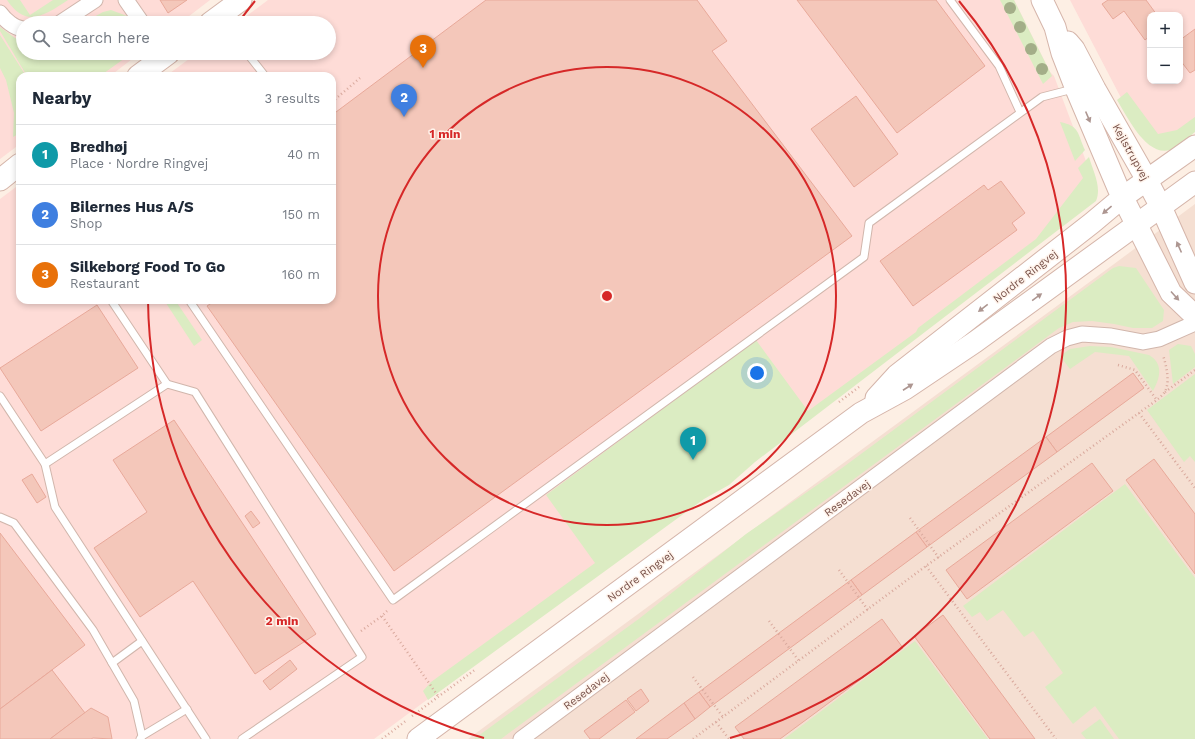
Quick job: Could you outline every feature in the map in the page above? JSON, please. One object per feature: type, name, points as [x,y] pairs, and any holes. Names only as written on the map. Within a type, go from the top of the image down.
[{"type":"main road","points":[[223,16],[241,0]]},
{"type":"main road","name":"Kejlstrupvej","points":[[1042,0],[1055,27],[1062,53],[1076,89],[1123,197],[1171,293],[1195,316]]},
{"type":"main road","name":"Kejlstrupvej","points":[[1055,27],[1074,49],[1161,207],[1195,283]]},
{"type":"main road","points":[[143,72],[158,60]]},
{"type":"main road","name":"Nordre Ringvej","points":[[862,413],[897,376],[1123,197],[1195,146]]},
{"type":"main road","points":[[0,180],[16,168]]},
{"type":"main road","name":"Nordre Ringvej","points":[[418,739],[862,413],[905,389],[975,342],[1195,182]]},
{"type":"street","points":[[71,16],[95,0]]},
{"type":"street","points":[[126,0],[137,16]]},
{"type":"street","points":[[0,12],[4,18],[16,27]]},
{"type":"street","name":"Resedavej","points":[[521,739],[1051,346],[1067,338],[1082,334],[1111,336],[1143,342],[1159,339],[1195,323]]},
{"type":"lane","points":[[950,0],[999,66],[1020,112]]},
{"type":"lane","points":[[252,60],[261,72]]},
{"type":"lane","points":[[192,304],[393,600],[864,257],[869,224],[1042,97],[1076,89]]},
{"type":"lane","points":[[114,304],[167,384],[195,392],[362,657],[242,739]]},
{"type":"lane","points":[[45,464],[167,384]]},
{"type":"lane","points":[[0,396],[45,464],[55,507],[206,739]]},
{"type":"lane","points":[[0,517],[14,523],[93,630],[134,701],[141,738],[186,709]]},
{"type":"lane","points":[[112,663],[142,642]]},
{"type":"path","points":[[336,99],[360,78]]},
{"type":"path","points":[[1159,339],[1168,374],[1165,392]]},
{"type":"path","points":[[1118,365],[1135,370],[1156,399]]},
{"type":"path","points":[[694,739],[926,566],[1139,414],[1156,399],[1195,370]]},
{"type":"path","points":[[837,404],[862,384]]},
{"type":"path","points":[[1139,414],[1195,488]]},
{"type":"path","points":[[910,518],[939,558]]},
{"type":"path","points":[[926,566],[1056,739]]},
{"type":"path","points":[[839,570],[868,610]]},
{"type":"path","points":[[350,638],[382,616],[391,607],[393,600]]},
{"type":"path","points":[[382,616],[438,696]]},
{"type":"path","points":[[769,621],[799,661]]},
{"type":"path","points":[[382,739],[477,668]]},
{"type":"path","points":[[693,677],[723,718]]},
{"type":"path","points":[[716,722],[729,739]]},
{"type":"shaded area","points":[[0,0],[210,0],[189,16],[16,16],[16,60],[131,60],[115,72],[16,72],[16,147],[0,159]]},
{"type":"shaded area","points":[[268,0],[1014,0],[1050,72],[1054,76],[1095,185],[1095,199],[374,739],[0,739],[0,199],[16,187],[16,304],[336,304],[336,72],[171,72],[188,60],[336,60],[336,16],[246,16]]},
{"type":"shaded area","points":[[1070,0],[1195,0],[1195,129],[1172,146],[1131,117]]},
{"type":"shaded area","points":[[1195,204],[1195,739],[468,739],[1110,267]]},
{"type":"green space","points":[[7,0],[20,0],[30,15],[53,0],[68,0],[44,14],[36,16],[26,16],[14,9]]},
{"type":"green space","points":[[1000,0],[1014,0],[1052,76],[1043,84]]},
{"type":"green space","points":[[111,10],[127,16],[96,16]]},
{"type":"green space","points":[[0,27],[16,38],[16,58],[0,31]]},
{"type":"green space","points":[[0,35],[23,72],[16,72],[16,135],[13,137],[14,113],[6,80],[0,68]]},
{"type":"green space","points":[[17,60],[122,60],[106,72],[25,72]]},
{"type":"green space","points":[[1127,92],[1158,134],[1177,130],[1195,117],[1195,132],[1173,149],[1161,151],[1153,147],[1138,134],[1117,100]]},
{"type":"green space","points":[[1060,122],[1075,128],[1085,150],[1075,161]]},
{"type":"green space","points":[[1089,157],[1095,173],[1098,190],[1096,201],[755,462],[729,485],[704,499],[428,700],[423,691],[431,682],[595,563],[546,495],[756,340],[808,411],[916,332],[918,328],[1036,239],[1083,178],[1078,168]]},
{"type":"green space","points":[[1119,266],[1136,268],[1164,310],[1163,321],[1152,328],[1133,328],[1092,321],[1073,322],[1059,328],[501,739],[474,739],[640,618],[746,534],[842,468],[1113,268]]},
{"type":"green space","points":[[167,304],[178,304],[202,340],[194,346]]},
{"type":"green space","points":[[1178,344],[1191,346],[1195,354],[1195,367],[1173,384],[1169,350]]},
{"type":"green space","points":[[1090,346],[1111,347],[1149,355],[1154,359],[1159,367],[1159,376],[1153,391],[1129,356],[1095,352],[1070,369],[1060,356],[1070,349]]},
{"type":"green space","points":[[1195,374],[1195,462],[1190,456],[1184,462],[1147,410]]},
{"type":"green space","points":[[1125,484],[1195,578],[1195,739],[1119,739],[1095,706],[1073,724],[1045,687],[1063,673],[1033,631],[1024,637],[1003,610],[987,621],[980,612],[972,617],[963,606]]},
{"type":"green space","points":[[915,641],[988,739],[784,739]]},
{"type":"green space","points":[[1100,719],[1114,739],[1086,739],[1081,733]]},
{"type":"building","points":[[160,0],[187,0],[168,13]]},
{"type":"building","points":[[486,0],[697,0],[727,41],[712,51],[852,236],[394,571],[207,306],[210,304],[336,304],[336,112]]},
{"type":"building","points":[[797,0],[936,0],[985,66],[897,133]]},
{"type":"building","points":[[1108,0],[1146,0],[1155,12],[1147,12],[1147,38],[1145,40],[1124,11],[1113,19],[1102,4]]},
{"type":"building","points":[[1195,29],[1195,70],[1190,73],[1183,64],[1183,38]]},
{"type":"building","points":[[856,96],[898,154],[854,187],[811,129]]},
{"type":"building","points":[[1001,181],[1025,213],[1012,223],[1017,230],[913,306],[880,261],[984,185],[988,190]]},
{"type":"building","points":[[97,305],[138,368],[41,431],[0,368]]},
{"type":"building","points":[[1133,373],[1144,388],[1057,452],[1046,437]]},
{"type":"building","points":[[174,420],[316,634],[255,674],[193,581],[140,617],[94,548],[147,512],[113,460]]},
{"type":"building","points":[[1046,437],[1057,452],[927,547],[916,532]]},
{"type":"building","points":[[1154,459],[1195,514],[1195,574],[1126,480]]},
{"type":"building","points":[[1092,463],[1113,491],[967,599],[946,570]]},
{"type":"building","points":[[32,474],[46,497],[37,503],[22,480]]},
{"type":"building","points":[[251,511],[260,523],[253,528],[245,516]]},
{"type":"building","points":[[916,532],[927,547],[862,595],[851,580]]},
{"type":"building","points":[[0,533],[85,645],[0,709]]},
{"type":"building","points":[[851,580],[862,595],[710,707],[699,692]]},
{"type":"building","points":[[943,615],[1035,739],[990,739],[914,636]]},
{"type":"building","points":[[882,619],[903,648],[780,739],[744,739],[735,727]]},
{"type":"building","points":[[290,660],[297,669],[270,690],[263,681]]},
{"type":"building","points":[[52,670],[85,713],[50,739],[0,739],[0,709]]},
{"type":"building","points":[[641,689],[649,701],[636,711],[627,699]]},
{"type":"building","points":[[699,692],[710,707],[695,719],[684,703]]},
{"type":"building","points":[[626,700],[635,712],[599,739],[590,739],[584,731]]},
{"type":"building","points":[[684,703],[695,719],[667,739],[636,739]]},
{"type":"building","points":[[91,708],[108,717],[112,739],[50,739]]},
{"type":"place","name":"Silkeborg Food To Go","points":[[423,68]]},
{"type":"place","name":"Bilernes Hus A/S","points":[[404,117]]},
{"type":"place","name":"Bredhøj","points":[[693,460]]}]
